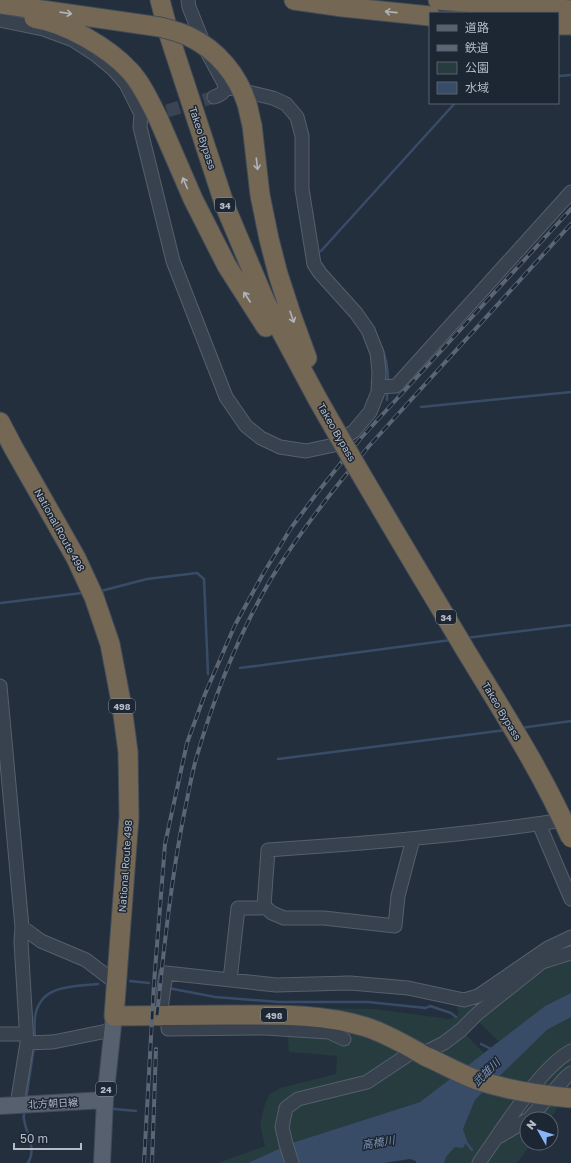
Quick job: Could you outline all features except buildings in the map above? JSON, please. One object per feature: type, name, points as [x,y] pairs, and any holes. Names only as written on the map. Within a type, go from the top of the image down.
[{"type":"highway","name":"Takeo Bypass","points":[[160,0],[170,38],[225,206],[265,300],[319,394],[399,540],[528,753],[562,817],[571,838]]},
{"type":"highway","points":[[294,0],[343,7],[429,16]]},
{"type":"highway","points":[[438,0],[571,10]]},
{"type":"highway","points":[[0,4],[160,27],[178,32],[191,37],[206,46],[230,70],[240,86],[247,103],[252,125],[260,195],[278,274],[319,394]]},
{"type":"highway","points":[[0,13],[40,19],[57,24],[90,39],[119,60],[130,72],[141,86],[193,199],[227,266],[290,363],[319,394]]},
{"type":"highway","points":[[559,25],[571,26]]},
{"type":"highway","name":"National Route 498","points":[[0,422],[76,558],[94,597],[110,644],[122,707],[128,752],[129,817],[113,1023]]},
{"type":"highway","name":"498","points":[[113,1023],[164,1016],[207,1022],[273,1014],[334,1020],[366,1027],[390,1037],[421,1054],[476,1080],[503,1088],[571,1098]]},
{"type":"main road","name":"24","points":[[102,1163],[105,1100],[113,1023]]},
{"type":"main road","name":"北方朝日線","points":[[0,1106],[105,1100]]},
{"type":"street","points":[[188,0],[189,7],[206,52],[226,88]]},
{"type":"street","points":[[0,20],[43,29],[73,40],[96,55],[114,70],[155,115],[140,127],[173,261],[226,397],[246,426],[261,438],[280,448],[306,451],[334,445],[354,431],[370,412],[378,392],[379,372],[377,353],[368,330],[356,313],[320,273],[314,264],[302,189],[302,136],[297,117],[286,104],[273,98],[226,88]]},
{"type":"street","points":[[214,97],[221,94],[226,88]]},
{"type":"street","points":[[378,387],[396,386],[571,192]]},
{"type":"street","points":[[0,686],[3,745],[22,927],[21,942],[31,1040],[22,1104]]},
{"type":"street","points":[[264,906],[268,850],[413,839],[571,819]]},
{"type":"street","points":[[539,824],[571,899]]},
{"type":"street","points":[[264,906],[272,913],[284,918],[324,918],[395,926],[398,896],[413,839]]},
{"type":"street","points":[[230,980],[238,908],[260,908],[264,906]]},
{"type":"street","points":[[22,927],[41,941],[86,960],[116,983]]},
{"type":"street","points":[[164,1016],[163,997],[166,973],[276,985],[350,983],[408,988],[464,1000],[478,996],[548,948],[569,944]]},
{"type":"street","points":[[292,1163],[282,1126],[286,1108],[298,1099],[367,1082],[444,1043],[461,1030],[478,1013],[542,962],[569,944]]},
{"type":"street","points":[[207,1022],[265,1028],[329,1032],[344,1039]]},
{"type":"street","points":[[0,1034],[31,1040],[53,1042],[113,1023]]},
{"type":"street","points":[[479,1163],[520,1104],[544,1074],[565,1055],[571,1052]]},
{"type":"street","points":[[536,1111],[566,1077],[571,1074]]},
{"type":"street","points":[[496,1138],[519,1125]]},
{"type":"green space","points":[[571,935],[571,993],[545,1006],[499,1042],[479,1022],[465,1034],[484,1053],[420,1102],[292,1143],[248,1163],[218,1163],[265,1146],[260,1124],[265,1104],[270,1094],[280,1088],[336,1074],[337,1056],[289,1052],[287,1030],[288,1008],[375,1009],[449,1019],[456,1017],[459,1013],[455,1002]]},
{"type":"green space","points":[[571,1017],[571,1088],[555,1111],[519,1111],[519,1151],[526,1151],[517,1163],[444,1163],[446,1157],[455,1147],[475,1100],[547,1030]]},
{"type":"water","points":[[571,993],[571,1017],[547,1030],[475,1100],[463,1129],[467,1141],[463,1148],[455,1147],[446,1157],[444,1163],[416,1163],[416,1161],[410,1159],[383,1163],[248,1163],[292,1143],[420,1102],[545,1006]]},
{"type":"waterway","points":[[559,76],[571,75]]},
{"type":"waterway","points":[[321,251],[454,104]]},
{"type":"waterway","points":[[380,344],[386,362],[388,382]]},
{"type":"waterway","points":[[387,391],[387,400]]},
{"type":"waterway","points":[[421,407],[571,392]]},
{"type":"waterway","points":[[101,591],[147,579],[197,573],[204,579],[208,674]]},
{"type":"waterway","points":[[1,603],[82,593]]},
{"type":"waterway","points":[[466,638],[571,625]]},
{"type":"waterway","points":[[240,668],[451,640]]},
{"type":"waterway","points":[[521,728],[571,721]]},
{"type":"waterway","points":[[278,759],[506,730]]},
{"type":"waterway","points":[[130,981],[149,983]]},
{"type":"waterway","points":[[35,1040],[35,1017],[38,1006],[43,998],[59,989],[98,984]]},
{"type":"waterway","points":[[168,988],[215,997],[279,1002],[368,1002],[426,1008],[430,1006],[451,1013],[456,1017]]},
{"type":"waterway","points":[[481,1044],[491,1049]]},
{"type":"waterway","points":[[26,1099],[34,1047]]},
{"type":"waterway","points":[[114,1109],[136,1111]]},
{"type":"waterway","points":[[25,1110],[25,1125],[31,1146],[28,1163]]},
{"type":"waterway","points":[[465,1141],[472,1150]]},
{"type":"tunnel","points":[[167,111],[214,97]]},
{"type":"railway","points":[[144,1163],[154,983],[165,844],[187,743],[205,694],[235,625],[263,574],[291,528],[361,438],[571,209]]},
{"type":"railway","points":[[157,1015],[175,864],[194,766],[203,736],[228,667],[259,600],[282,561],[306,527],[330,494],[369,446],[571,224]]},
{"type":"railway","points":[[152,1163],[156,1049]]},
{"type":"water label","name":"武雄川","points":[[486,1072]]},
{"type":"water label","name":"高橋川","points":[[378,1142]]}]
